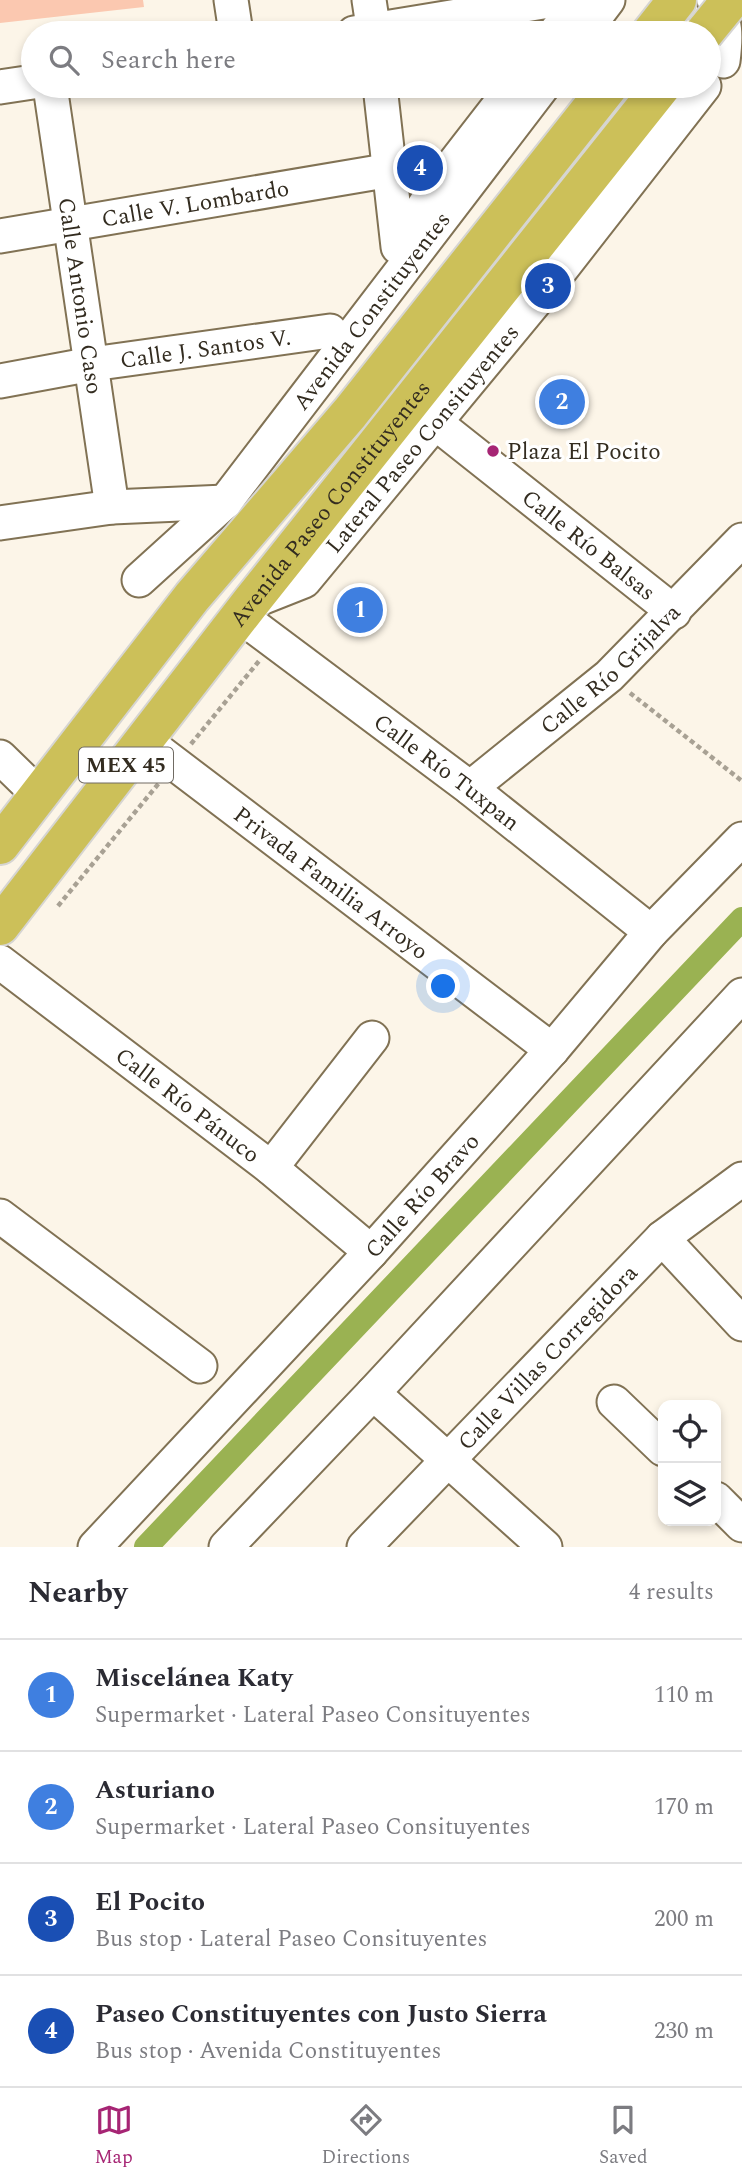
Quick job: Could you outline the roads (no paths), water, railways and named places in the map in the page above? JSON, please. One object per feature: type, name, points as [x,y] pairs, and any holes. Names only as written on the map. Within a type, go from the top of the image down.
[{"type":"highway","points":[[660,21],[677,0]]},
{"type":"highway","points":[[721,38],[730,0]]},
{"type":"highway","name":"Avenida Paseo Constituyentes","points":[[0,845],[192,597],[350,413],[599,98]]},
{"type":"highway","name":"Avenida Paseo Constituyentes","points":[[0,926],[245,609],[652,98]]},
{"type":"street","points":[[231,0],[234,21]]},
{"type":"street","points":[[391,21],[555,0]]},
{"type":"street","points":[[564,21],[581,0]]},
{"type":"street","points":[[592,21],[608,0]]},
{"type":"street","points":[[714,0],[720,9],[726,37],[721,48]]},
{"type":"street","points":[[0,87],[21,84]]},
{"type":"street","name":"Calle Antonio Caso","points":[[52,98],[112,507]]},
{"type":"street","points":[[382,98],[398,247]]},
{"type":"street","name":"Avenida Constituyentes","points":[[192,597],[225,502],[330,331],[398,247],[438,184],[518,98]]},
{"type":"street","name":"Avenida Constituyentes","points":[[225,502],[519,98]]},
{"type":"street","name":"Lateral Paseo Consituyentes","points":[[245,609],[304,581],[437,424],[686,98]]},
{"type":"street","name":"Calle V. Lombardo","points":[[0,236],[391,170]]},
{"type":"street","name":"Calle J. Santos V.","points":[[0,381],[92,364],[330,331]]},
{"type":"street","name":"Calle Río Balsas","points":[[437,424],[674,612]]},
{"type":"street","points":[[0,523],[112,507],[225,502]]},
{"type":"street","points":[[139,580],[225,502]]},
{"type":"street","name":"Calle Río Grijalva","points":[[470,788],[609,676],[742,540]]},
{"type":"street","name":"Calle Río Tuxpan","points":[[245,609],[274,643],[470,788],[650,932]]},
{"type":"street","name":"Privada Familia Arroyo","points":[[145,741],[552,1049]]},
{"type":"street","points":[[0,757],[39,795]]},
{"type":"street","name":"Calle Río Bravo","points":[[95,1547],[371,1252],[552,1049],[650,932],[742,839]]},
{"type":"street","name":"Calle Río Pánuco","points":[[0,962],[271,1168],[371,1252]]},
{"type":"street","points":[[226,1547],[373,1393],[742,995]]},
{"type":"street","points":[[271,1168],[372,1038]]},
{"type":"street","name":"Calle Villas Corregidora","points":[[364,1547],[662,1238],[742,1178]]},
{"type":"street","points":[[0,1216],[200,1366]]},
{"type":"street","points":[[662,1238],[742,1324]]},
{"type":"street","points":[[373,1393],[545,1547]]},
{"type":"street","points":[[614,1402],[658,1444]]},
{"type":"street","points":[[721,1504],[742,1525]]},
{"type":"waterway","points":[[146,1547],[742,919]]},
{"type":"place","name":"Paseo Constituyentes con Justo Sierra","points":[[420,168]]},
{"type":"place","name":"El Pocito","points":[[548,286]]},
{"type":"place","name":"Asturiano","points":[[562,402]]},
{"type":"place","name":"Plaza El Pocito","points":[[493,451]]},
{"type":"place","name":"Miscelánea Katy","points":[[360,610]]}]
